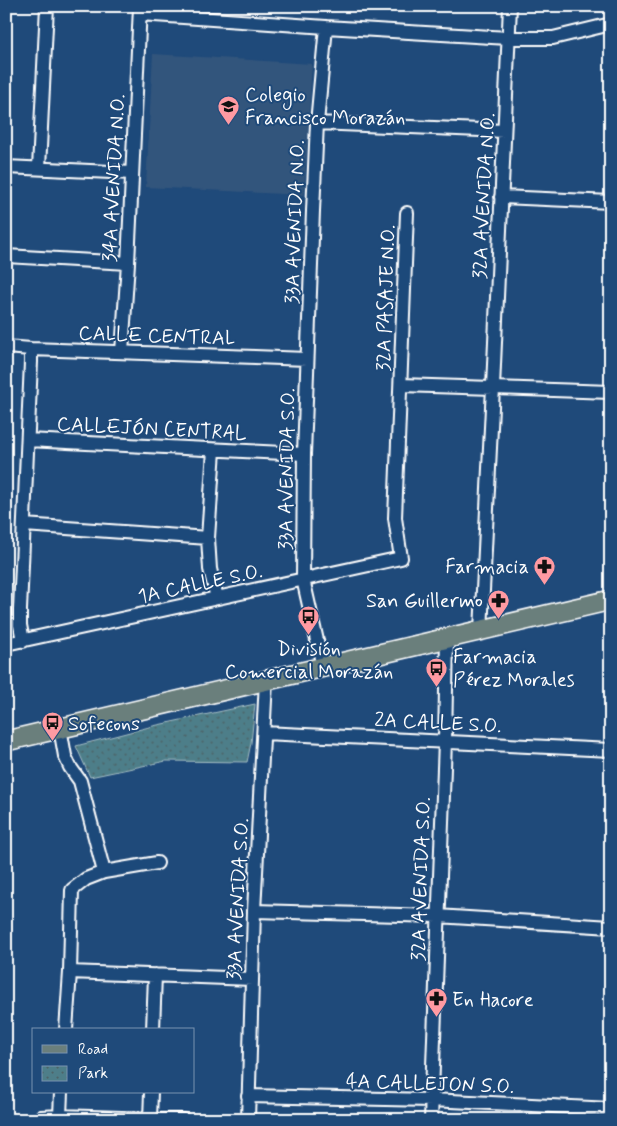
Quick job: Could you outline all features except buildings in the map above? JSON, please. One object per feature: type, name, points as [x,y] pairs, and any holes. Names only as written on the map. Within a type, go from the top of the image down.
[{"type":"main road","points":[[6,741],[611,600]]},
{"type":"street","points":[[40,168],[47,6]]},
{"type":"street","name":"32A AVENIDA N.O.","points":[[493,387],[510,6]]},
{"type":"street","points":[[140,10],[326,28],[508,38],[553,38],[611,24]]},
{"type":"street","name":"34A AVENIDA N.O.","points":[[122,352],[140,10]]},
{"type":"street","name":"33A AVENIDA N.O.","points":[[307,359],[317,124],[326,28]]},
{"type":"street","points":[[317,124],[504,131]]},
{"type":"street","points":[[6,167],[132,173]]},
{"type":"street","points":[[501,197],[611,202]]},
{"type":"street","name":"32A PASAJE N.O.","points":[[401,558],[395,518],[407,213]]},
{"type":"street","points":[[6,256],[128,263]]},
{"type":"street","name":"CALLE CENTRAL","points":[[6,347],[307,359]]},
{"type":"street","points":[[23,641],[20,610],[31,349]]},
{"type":"street","name":"33A AVENIDA S.O.","points":[[307,359],[304,454],[304,579],[323,667]]},
{"type":"street","points":[[401,385],[611,392]]},
{"type":"street","points":[[481,631],[493,387]]},
{"type":"street","name":"CALLEJÓN CENTRAL","points":[[28,440],[304,454]]},
{"type":"street","points":[[214,450],[208,538],[210,569],[217,598]]},
{"type":"street","points":[[24,525],[208,538]]},
{"type":"street","name":"1A CALLE S.O.","points":[[6,644],[401,558]]},
{"type":"street","name":"32A AVENIDA S.O.","points":[[431,1120],[447,639]]},
{"type":"street","name":"33A AVENIDA S.O.","points":[[248,1120],[254,911],[266,681]]},
{"type":"street","points":[[60,728],[65,756],[80,781],[104,872]]},
{"type":"street","name":"2A CALLE S.O.","points":[[264,733],[611,750]]},
{"type":"street","points":[[66,1028],[72,890],[86,879],[104,872],[157,863]]},
{"type":"street","points":[[254,911],[437,916],[611,927]]},
{"type":"street","points":[[70,972],[252,979]]},
{"type":"street","points":[[153,1028],[155,975]]},
{"type":"street","points":[[60,1116],[61,1094]]},
{"type":"street","points":[[150,1119],[151,1094]]},
{"type":"street","name":"4A CALLEJON S.O.","points":[[248,1096],[431,1100],[611,1109]]},
{"type":"street","points":[[40,1120],[41,1117],[60,1116],[184,1120]]},
{"type":"shaded area","name":"Colegio Francisco Morazán","points":[[153,54],[312,64],[304,195],[146,187]]},
{"type":"green space","points":[[255,704],[247,762],[166,761],[90,777],[76,746],[153,726]]},
{"type":"place","name":"Colegio Francisco Morazán","points":[[229,125]]},
{"type":"place","name":"Farmacia","points":[[545,585]]},
{"type":"place","name":"San Guillermo","points":[[499,619]]},
{"type":"place","name":"División Comercial Morazán","points":[[309,635]]},
{"type":"place","name":"Farmacia Pérez Morales","points":[[437,687]]},
{"type":"place","name":"Sofecons","points":[[52,742]]},
{"type":"place","name":"En Hacore","points":[[436,1018]]}]
